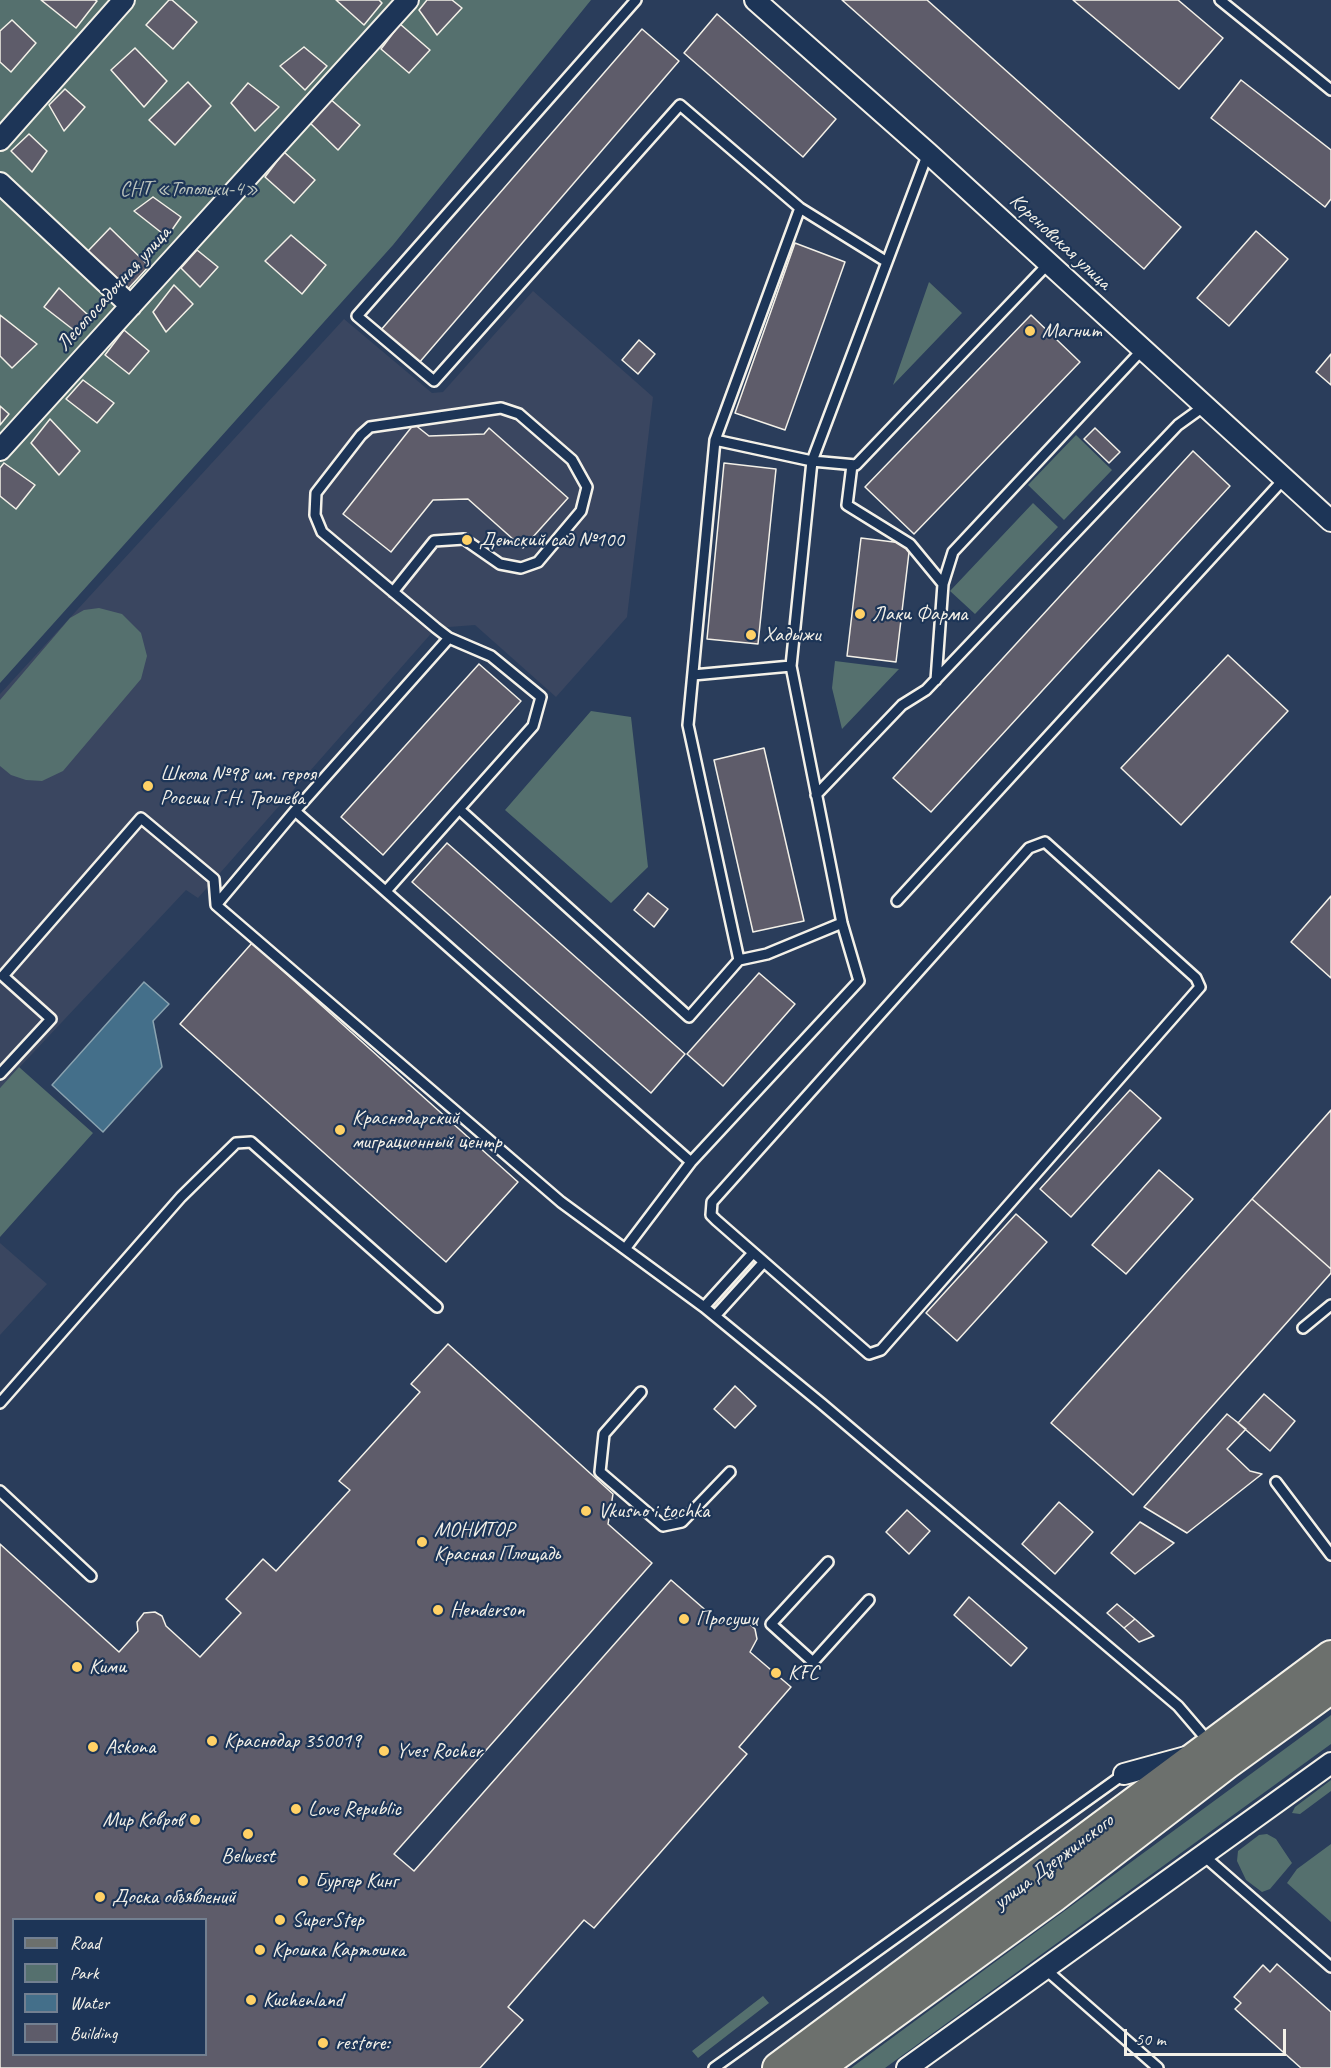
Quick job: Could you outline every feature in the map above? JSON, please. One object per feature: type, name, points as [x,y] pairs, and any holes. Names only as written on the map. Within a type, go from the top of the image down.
[{"type":"main road","name":"улица Дзержинского","points":[[778,2068],[1331,1656]]},
{"type":"main road","name":"улица Дзержинского","points":[[818,2068],[1053,1897],[1226,1764],[1331,1688]]},
{"type":"street","points":[[0,140],[124,0]]},
{"type":"street","name":"Лесопосадочная улица","points":[[0,450],[408,0]]},
{"type":"street","name":"Кореновская улица","points":[[755,0],[928,153],[1203,407],[1331,521]]},
{"type":"street","points":[[0,183],[131,306]]},
{"type":"street","points":[[1124,1774],[1206,1749]]},
{"type":"street","points":[[907,2068],[1204,1856],[1331,1762]]},
{"type":"lane","points":[[636,0],[357,316],[434,381],[680,105],[800,208],[886,262]]},
{"type":"lane","points":[[1220,0],[1331,90]]},
{"type":"lane","points":[[625,1249],[691,1162],[859,981],[842,923],[791,666],[812,461],[928,153]]},
{"type":"lane","points":[[739,960],[688,725],[715,440],[800,208]]},
{"type":"lane","points":[[715,440],[812,461],[859,464],[1048,264]]},
{"type":"lane","points":[[936,680],[943,584],[948,561],[959,542],[1142,350]]},
{"type":"lane","points":[[816,795],[902,705],[926,690],[936,680],[1178,425],[1203,407]]},
{"type":"lane","points":[[386,891],[533,726],[541,697],[490,656],[449,638],[393,592],[322,532],[315,515],[316,493],[361,435],[370,427],[501,408],[519,414],[572,460],[587,487],[581,511],[538,562],[521,568],[500,564],[464,539],[434,542],[393,592]]},
{"type":"lane","points":[[852,465],[848,505],[910,544],[943,584]]},
{"type":"lane","points":[[897,901],[1284,480]]},
{"type":"lane","points":[[216,905],[449,638]]},
{"type":"lane","points":[[693,675],[791,666]]},
{"type":"lane","points":[[459,809],[689,1017],[739,960],[767,954],[842,923]]},
{"type":"lane","points":[[295,812],[691,1162]]},
{"type":"lane","points":[[0,1074],[51,1019],[1,975],[141,818],[214,879],[216,905],[561,1202],[715,1316],[1178,1707],[1206,1749]]},
{"type":"lane","points":[[1045,842],[1050,845],[1200,982],[1198,991],[875,1354],[864,1352],[753,1253],[711,1215],[715,1196],[1034,844],[1045,842]]},
{"type":"lane","points":[[0,1403],[181,1197],[236,1143],[251,1142],[437,1307]]},
{"type":"lane","points":[[704,1307],[753,1253]]},
{"type":"lane","points":[[715,1316],[764,1263]]},
{"type":"lane","points":[[1303,1328],[1331,1305]]},
{"type":"lane","points":[[641,1392],[604,1434],[600,1472],[663,1526],[682,1522],[730,1472]]},
{"type":"lane","points":[[1276,1482],[1331,1555]]},
{"type":"lane","points":[[0,1491],[92,1576]]},
{"type":"lane","points":[[828,1562],[771,1624],[813,1662],[869,1600]]},
{"type":"lane","points":[[714,2068],[1124,1774]]},
{"type":"lane","points":[[1204,1856],[1331,1967]]},
{"type":"lane","points":[[1044,1968],[1158,2068]]},
{"type":"shaded area","points":[[533,291],[653,397],[627,617],[556,697],[475,625],[436,628],[198,898],[186,890],[0,1088],[0,694],[344,319],[432,393],[443,392]]},
{"type":"shaded area","points":[[0,1243],[47,1284],[0,1335]]},
{"type":"green space","name":"СНТ «Топольки-4»","points":[[0,0],[591,0],[393,245],[0,683]]},
{"type":"green space","points":[[929,282],[962,313],[893,385]]},
{"type":"green space","points":[[1076,435],[1112,470],[1064,520],[1028,485]]},
{"type":"green space","points":[[1033,503],[1058,527],[975,614],[950,591]]},
{"type":"green space","points":[[99,608],[122,614],[141,633],[147,656],[141,679],[63,771],[42,781],[26,780],[11,775],[0,766],[0,700],[70,618],[84,610]]},
{"type":"green space","points":[[835,661],[899,669],[842,729],[832,688]]},
{"type":"green space","points":[[591,711],[631,717],[648,867],[611,903],[505,810]]},
{"type":"green space","points":[[19,1067],[93,1133],[0,1237],[0,1088]]},
{"type":"green space","points":[[1331,1715],[1331,1744],[885,2068],[851,2068]]},
{"type":"green space","points":[[1331,1780],[1331,1791],[1300,1814],[1292,1813],[1295,1807]]},
{"type":"green space","points":[[1267,1834],[1276,1839],[1292,1863],[1270,1889],[1262,1892],[1246,1880],[1237,1861],[1238,1851],[1259,1835]]},
{"type":"green space","points":[[1331,1844],[1331,1922],[1287,1883],[1297,1869]]},
{"type":"green space","points":[[763,1996],[769,2003],[698,2058],[692,2051]]},
{"type":"water","points":[[144,982],[169,1004],[153,1021],[162,1067],[103,1132],[52,1085]]},
{"type":"building","points":[[41,0],[95,0],[97,1],[76,28]]},
{"type":"building","points":[[169,0],[172,0],[197,22],[173,49],[146,25]]},
{"type":"building","points":[[336,0],[379,0],[382,3],[364,25]]},
{"type":"building","points":[[427,0],[452,0],[462,8],[437,35],[419,10]]},
{"type":"building","points":[[842,0],[927,0],[1181,227],[1144,269]]},
{"type":"building","points":[[1073,0],[1178,0],[1223,38],[1179,89]]},
{"type":"building","points":[[717,14],[836,119],[803,157],[684,53]]},
{"type":"building","points":[[12,20],[36,43],[11,72],[0,62],[0,31]]},
{"type":"building","points":[[400,24],[430,50],[409,73],[381,49]]},
{"type":"building","points":[[642,29],[679,61],[418,364],[380,331]]},
{"type":"building","points":[[304,47],[327,66],[305,90],[280,66]]},
{"type":"building","points":[[135,48],[167,81],[144,107],[111,70]]},
{"type":"building","points":[[1241,80],[1331,150],[1331,199],[1325,207],[1211,118]]},
{"type":"building","points":[[188,82],[211,106],[175,145],[149,120]]},
{"type":"building","points":[[248,83],[279,107],[255,131],[231,103]]},
{"type":"building","points":[[65,89],[85,107],[64,131],[49,105]]},
{"type":"building","points":[[329,98],[360,125],[338,150],[308,121]]},
{"type":"building","points":[[29,134],[47,151],[32,172],[11,151]]},
{"type":"building","points":[[284,152],[315,180],[294,203],[265,177]]},
{"type":"building","points":[[153,197],[181,217],[167,237],[134,211]]},
{"type":"building","points":[[110,228],[149,266],[128,289],[88,251]]},
{"type":"building","points":[[1256,231],[1288,259],[1229,326],[1197,298]]},
{"type":"building","points":[[291,235],[326,265],[302,294],[265,261]]},
{"type":"building","points":[[795,243],[845,262],[785,430],[735,413]]},
{"type":"building","points":[[197,250],[218,267],[200,287],[181,268]]},
{"type":"building","points":[[174,285],[193,304],[166,332],[153,312]]},
{"type":"building","points":[[59,288],[88,315],[75,331],[44,307]]},
{"type":"building","points":[[0,315],[37,344],[12,368],[0,356]]},
{"type":"building","points":[[1031,315],[1080,362],[914,534],[865,487]]},
{"type":"building","points":[[124,330],[149,351],[129,374],[105,355]]},
{"type":"building","points":[[639,340],[655,354],[638,374],[622,360]]},
{"type":"building","points":[[1331,354],[1331,385],[1316,372]]},
{"type":"building","points":[[83,380],[114,403],[97,423],[66,399]]},
{"type":"building","points":[[0,406],[9,414],[0,425]]},
{"type":"building","points":[[50,419],[80,451],[59,475],[31,443]]},
{"type":"building","points":[[414,424],[429,436],[484,434],[489,428],[568,498],[523,548],[468,499],[433,500],[391,552],[343,514]]},
{"type":"building","points":[[1095,428],[1120,452],[1109,463],[1084,439]]},
{"type":"building","points":[[1193,451],[1230,486],[931,812],[893,778]]},
{"type":"building","points":[[4,463],[35,485],[16,509],[0,496],[0,468]]},
{"type":"building","points":[[724,463],[776,469],[758,644],[707,639]]},
{"type":"building","points":[[861,538],[910,544],[896,662],[847,656]]},
{"type":"building","points":[[1228,655],[1288,711],[1181,825],[1121,768]]},
{"type":"building","points":[[479,664],[521,701],[383,855],[341,817]]},
{"type":"building","points":[[764,748],[804,921],[753,932],[714,760]]},
{"type":"building","points":[[447,843],[685,1054],[651,1093],[412,882]]},
{"type":"building","points":[[648,893],[668,909],[654,927],[634,910]]},
{"type":"building","points":[[1331,896],[1331,978],[1291,942]]},
{"type":"building","points":[[252,943],[518,1182],[446,1262],[180,1024]]},
{"type":"building","points":[[759,973],[795,1004],[723,1086],[687,1054]]},
{"type":"building","points":[[1130,1090],[1161,1118],[1071,1217],[1040,1189]]},
{"type":"building","points":[[1331,1110],[1331,1269],[1252,1199]]},
{"type":"building","points":[[1159,1170],[1193,1199],[1126,1274],[1092,1245]]},
{"type":"building","points":[[1252,1199],[1331,1269],[1331,1273],[1133,1495],[1051,1423]]},
{"type":"building","points":[[1016,1214],[1047,1242],[957,1341],[926,1313]]},
{"type":"building","points":[[448,1344],[613,1494],[608,1524],[652,1563],[394,1854],[414,1871],[671,1580],[718,1621],[742,1617],[755,1629],[757,1639],[750,1652],[791,1687],[739,1747],[747,1754],[594,1928],[584,1920],[508,2007],[523,2020],[480,2068],[0,2068],[0,1544],[119,1652],[138,1631],[137,1622],[144,1613],[155,1612],[162,1616],[166,1626],[200,1657],[241,1613],[226,1599],[263,1559],[276,1571],[350,1490],[339,1481],[420,1392],[411,1384]]},
{"type":"building","points":[[735,1386],[756,1406],[735,1428],[714,1409]]},
{"type":"building","points":[[1264,1394],[1295,1421],[1270,1451],[1238,1423]]},
{"type":"building","points":[[1227,1414],[1246,1429],[1227,1449],[1250,1471],[1262,1474],[1187,1533],[1144,1507]]},
{"type":"building","points":[[1059,1502],[1093,1532],[1055,1574],[1022,1544]]},
{"type":"building","points":[[907,1510],[930,1531],[909,1554],[886,1532]]},
{"type":"building","points":[[1140,1522],[1174,1543],[1135,1574],[1111,1553]]},
{"type":"building","points":[[969,1597],[1027,1648],[1011,1666],[954,1615]]},
{"type":"building","points":[[1117,1604],[1135,1619],[1124,1628],[1107,1613]]},
{"type":"building","points":[[1135,1619],[1154,1636],[1139,1642],[1124,1628]]},
{"type":"building","points":[[1277,1964],[1331,2012],[1331,2068],[1301,2068],[1235,2009],[1241,2003],[1234,1997],[1263,1965],[1270,1972]]},
{"type":"place","name":"Магнит","points":[[1030,331]]},
{"type":"place","name":"Детский сад №100","points":[[467,540]]},
{"type":"place","name":"Лаки Фарма","points":[[860,614]]},
{"type":"place","name":"Хадыжи","points":[[751,635]]},
{"type":"place","name":"Школа №98 им. героя России Г.Н. Трошева","points":[[148,786]]},
{"type":"place","name":"Краснодарский миграционный центр","points":[[340,1130]]},
{"type":"place","name":"Vkusno i tochka","points":[[586,1511]]},
{"type":"place","name":"МОНИТОР Красная Площадь","points":[[422,1542]]},
{"type":"place","name":"Henderson","points":[[438,1610]]},
{"type":"place","name":"Просуши","points":[[684,1619]]},
{"type":"place","name":"Кими","points":[[77,1667]]},
{"type":"place","name":"KFC","points":[[776,1673]]},
{"type":"place","name":"Краснодар 350019","points":[[212,1741]]},
{"type":"place","name":"Askona","points":[[93,1747]]},
{"type":"place","name":"Yves Rocher","points":[[384,1751]]},
{"type":"place","name":"Love Republic","points":[[296,1809]]},
{"type":"place","name":"Мир Ковров","points":[[195,1820]]},
{"type":"place","name":"Belwest","points":[[248,1834]]},
{"type":"place","name":"Бургер Кинг","points":[[303,1881]]},
{"type":"place","name":"Доска объявлений","points":[[100,1897]]},
{"type":"place","name":"SuperStep","points":[[280,1920]]},
{"type":"place","name":"Крошка Картошка","points":[[260,1950]]},
{"type":"place","name":"Kuchenland","points":[[251,2000]]},
{"type":"place","name":"restore:","points":[[323,2043]]}]
